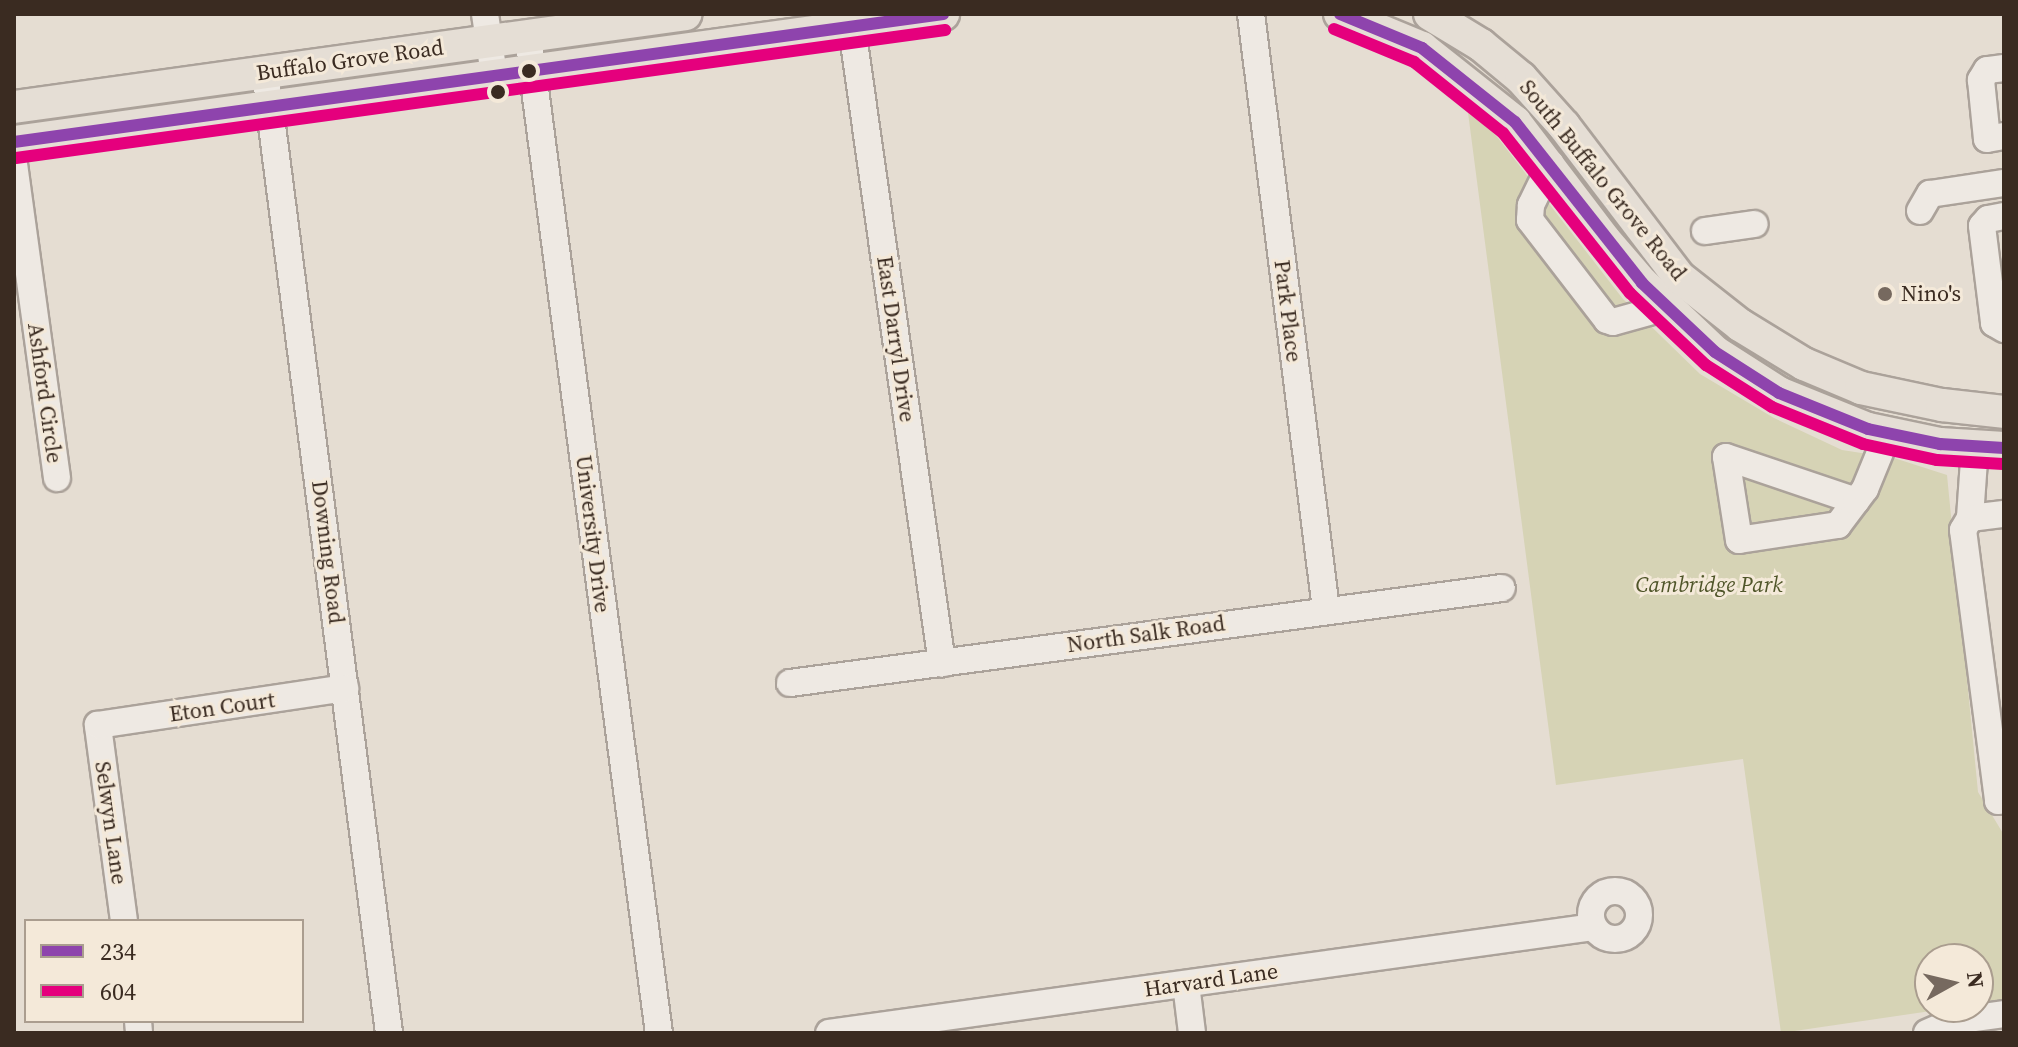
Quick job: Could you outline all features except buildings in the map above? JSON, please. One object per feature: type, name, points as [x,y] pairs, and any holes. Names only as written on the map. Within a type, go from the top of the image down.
[{"type":"main road","name":"Buffalo Grove Road","points":[[14,107],[265,72],[487,27],[527,35],[686,14]]},
{"type":"main road","name":"Buffalo Grove Road","points":[[14,142],[532,70],[851,20],[943,14]]},
{"type":"main road","name":"South Buffalo Grove Road","points":[[1340,14],[1422,48],[1515,122],[1551,164],[1604,239],[1667,307],[1715,352],[1779,393],[1868,429],[1940,444],[1989,447]]},
{"type":"main road","name":"South Buffalo Grove Road","points":[[1430,14],[1481,45],[1521,78],[1564,126],[1679,277],[1740,325],[1804,364],[1861,388],[1942,405],[2004,412]]},
{"type":"street","name":"Park Place","points":[[1251,14],[1326,609]]},
{"type":"street","name":"East Darryl Drive","points":[[851,20],[942,664]]},
{"type":"street","points":[[487,27],[494,75]]},
{"type":"street","name":"University Drive","points":[[527,35],[659,1033]]},
{"type":"street","points":[[2004,68],[1987,70],[1981,80],[1987,139],[2004,136]]},
{"type":"street","name":"Downing Road","points":[[265,72],[389,1033]]},
{"type":"street","name":"Ashford Circle","points":[[14,164],[57,478]]},
{"type":"street","points":[[1551,164],[1531,205],[1530,220],[1607,320],[1613,322],[1667,307]]},
{"type":"street","points":[[1920,211],[1930,194],[2004,183]]},
{"type":"street","points":[[2004,216],[1988,219],[1982,226],[1994,323],[2004,329]]},
{"type":"street","points":[[1705,231],[1755,224]]},
{"type":"street","points":[[1856,501],[1726,457],[1739,540],[1838,525],[1856,501],[1865,489],[1888,433]]},
{"type":"street","points":[[1989,447],[1970,518],[1963,530],[1998,801],[2004,800]]},
{"type":"street","points":[[1970,518],[2004,514]]},
{"type":"street","name":"North Salk Road","points":[[790,683],[1326,609],[1502,588]]},
{"type":"street","name":"Eton Court","points":[[98,725],[345,688]]},
{"type":"street","name":"Selwyn Lane","points":[[98,725],[124,919]]},
{"type":"street","name":"Harvard Lane","points":[[829,1033],[928,1026],[1186,984],[1593,927]]},
{"type":"street","points":[[1186,984],[1192,1033]]},
{"type":"street","points":[[1927,1033],[1954,1021],[2004,1014]]},
{"type":"green space","name":"Cambridge Park","points":[[1467,105],[1498,138],[1623,299],[1700,374],[1774,418],[1842,450],[1894,458],[1947,475],[1978,792],[2004,835],[2004,1000],[1994,1002],[1994,943],[1914,943],[1914,1013],[1781,1033],[1743,759],[1556,785]]},
{"type":"transit line","name":"234","points":[[14,142],[943,14]]},
{"type":"transit line","name":"234","points":[[1340,14],[1422,48],[1515,122],[1642,283],[1715,352],[1779,393],[1868,429],[1940,444],[2004,448]]},
{"type":"transit line","name":"604","points":[[1334,29],[1414,62],[1503,133],[1630,293],[1706,365],[1772,407],[1863,444],[1937,460],[2003,464]]},
{"type":"transit line","name":"604","points":[[16,158],[945,30]]},
{"type":"place","name":"Nino's","points":[[1885,294]]}]
